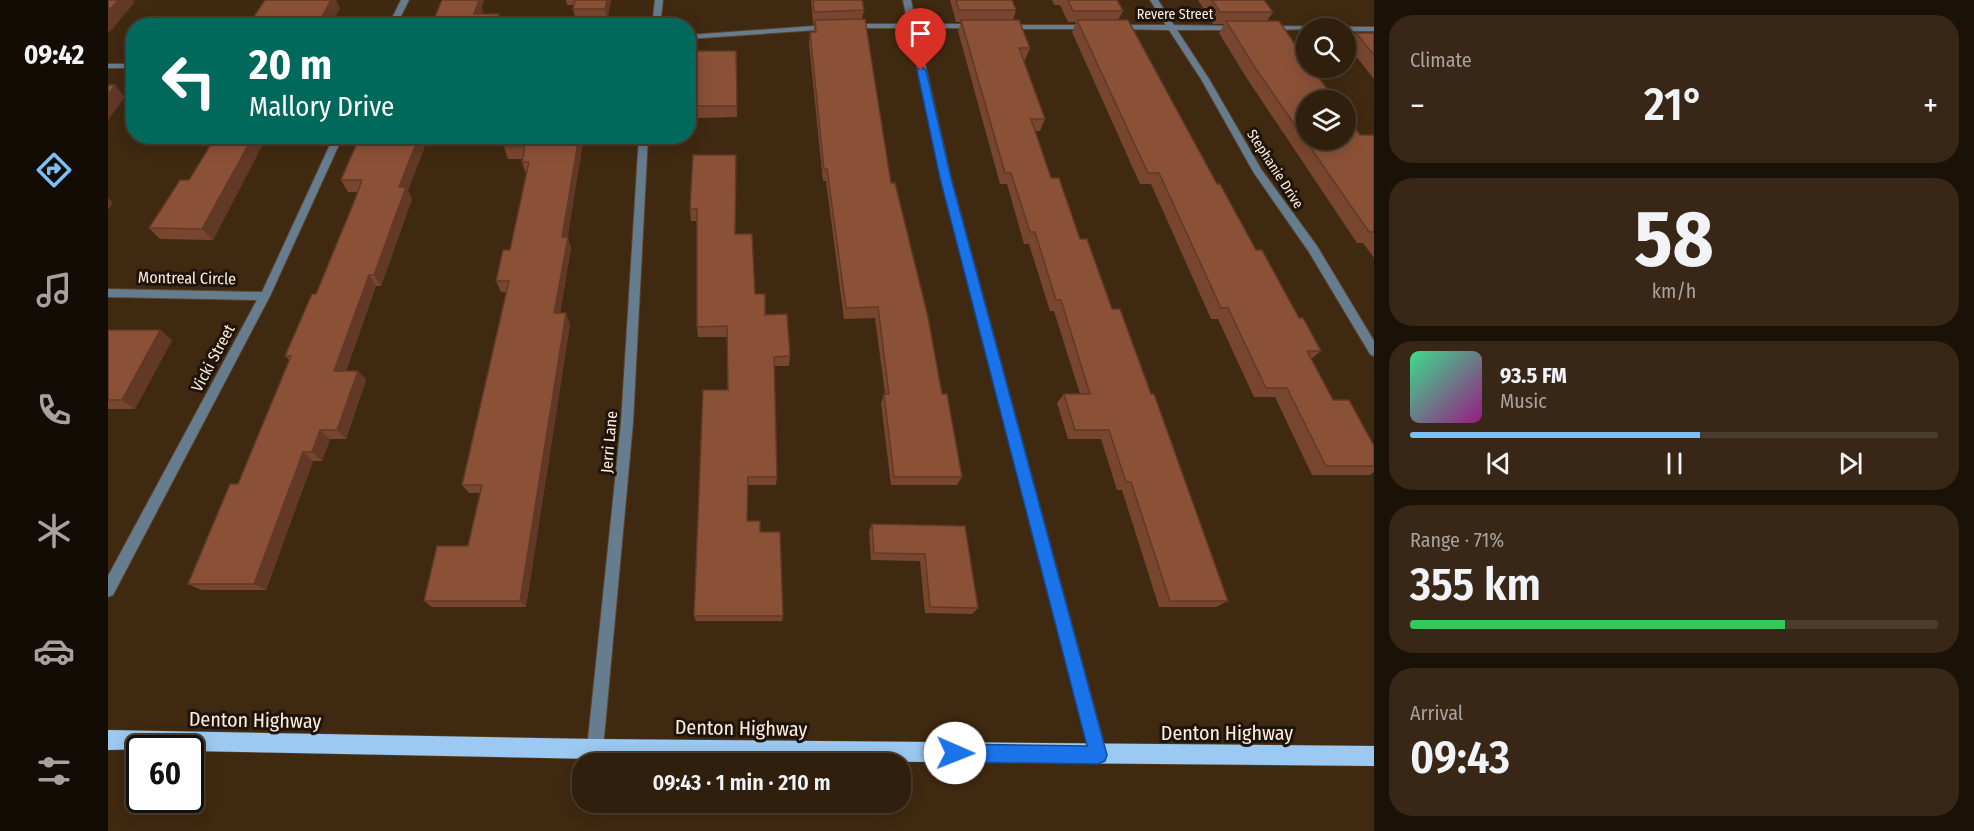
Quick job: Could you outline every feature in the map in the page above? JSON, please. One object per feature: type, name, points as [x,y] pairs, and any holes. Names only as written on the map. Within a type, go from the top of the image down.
[{"type":"main road","name":"Denton Highway","points":[[108,740],[595,749],[1374,756]]},
{"type":"street","points":[[396,18],[405,0]]},
{"type":"street","points":[[657,18],[659,0]]},
{"type":"street","points":[[907,0],[946,178],[1098,755]]},
{"type":"street","name":"Stephanie Drive","points":[[1154,0],[1205,79],[1257,171],[1313,249],[1374,351]]},
{"type":"street","points":[[696,36],[835,26]]},
{"type":"street","points":[[846,26],[982,27]]},
{"type":"street","name":"Revere Street","points":[[994,27],[1243,28]]},
{"type":"street","points":[[1255,28],[1374,29]]},
{"type":"street","points":[[108,66],[126,66]]},
{"type":"street","name":"Vicki Street","points":[[108,590],[265,296],[335,144]]},
{"type":"street","name":"Jerri Lane","points":[[595,749],[627,423],[644,144]]},
{"type":"street","name":"Montreal Circle","points":[[108,293],[265,296]]},
{"type":"building","points":[[108,0],[118,0],[108,12]]},
{"type":"building","points":[[265,0],[331,0],[321,18],[253,18]]},
{"type":"building","points":[[442,0],[479,0],[474,14],[499,14],[498,18],[434,18]]},
{"type":"building","points":[[575,0],[607,0],[605,9],[573,9]]},
{"type":"building","points":[[813,0],[862,0],[864,10],[814,12]]},
{"type":"building","points":[[956,0],[1012,0],[1016,10],[959,10]]},
{"type":"building","points":[[1068,0],[1117,0],[1123,11],[1073,11]]},
{"type":"building","points":[[1212,0],[1264,0],[1273,12],[1220,12]]},
{"type":"building","points":[[865,19],[891,183],[895,183],[928,317],[942,394],[947,394],[962,477],[894,477],[884,394],[889,394],[878,307],[846,308],[827,169],[824,169],[810,32],[816,32],[815,20]]},
{"type":"building","points":[[961,20],[1019,20],[1030,48],[1019,48],[1045,119],[1031,119],[1051,178],[1059,178],[1080,239],[1087,239],[1112,309],[1120,309],[1151,394],[1154,394],[1228,601],[1170,601],[1131,482],[1126,482],[1109,430],[1075,430],[1064,394],[1090,394],[1061,300],[1056,300],[1035,232],[1030,232],[1011,173],[1005,173]]},
{"type":"building","points":[[1077,20],[1128,20],[1217,184],[1220,184],[1256,250],[1262,250],[1299,318],[1303,318],[1321,351],[1307,351],[1333,400],[1349,400],[1374,446],[1374,466],[1326,466],[1287,388],[1266,388],[1228,308],[1221,308],[1159,173],[1148,173]]},
{"type":"building","points":[[1226,21],[1279,21],[1296,46],[1296,78],[1319,78],[1328,90],[1296,90],[1296,127]]},
{"type":"building","points":[[1356,33],[1374,33],[1374,55]]},
{"type":"building","points":[[696,51],[736,51],[737,106],[696,106]]},
{"type":"building","points":[[108,85],[115,85],[108,95]]},
{"type":"building","points":[[1356,129],[1360,135],[1373,135],[1374,137],[1374,232],[1369,232],[1312,150],[1356,150]]},
{"type":"building","points":[[211,144],[249,144],[202,229],[149,228],[180,180],[189,180]]},
{"type":"building","points":[[357,144],[416,144],[399,187],[406,187],[374,275],[369,275],[334,371],[358,371],[337,430],[320,430],[312,452],[303,452],[254,584],[188,584],[230,484],[238,484],[291,356],[285,356],[312,294],[316,294],[362,180],[341,180]]},
{"type":"building","points":[[505,144],[578,144],[562,237],[568,237],[554,313],[566,313],[520,601],[424,601],[437,546],[468,546],[482,485],[462,485],[509,281],[496,281],[503,250],[510,250],[529,162],[522,162],[525,147],[504,147]]},
{"type":"building","points":[[693,155],[736,155],[735,234],[752,234],[755,294],[765,294],[765,315],[787,314],[790,356],[774,357],[777,477],[748,477],[747,521],[760,521],[760,532],[780,532],[783,616],[694,616],[703,390],[728,390],[727,326],[697,327],[697,209],[690,209]]},
{"type":"building","points":[[108,330],[160,330],[122,400],[108,400]]},
{"type":"building","points":[[872,524],[965,526],[978,608],[930,607],[925,554],[874,553]]},
{"type":"route","points":[[921,70],[946,178],[1098,755],[955,753]]}]
